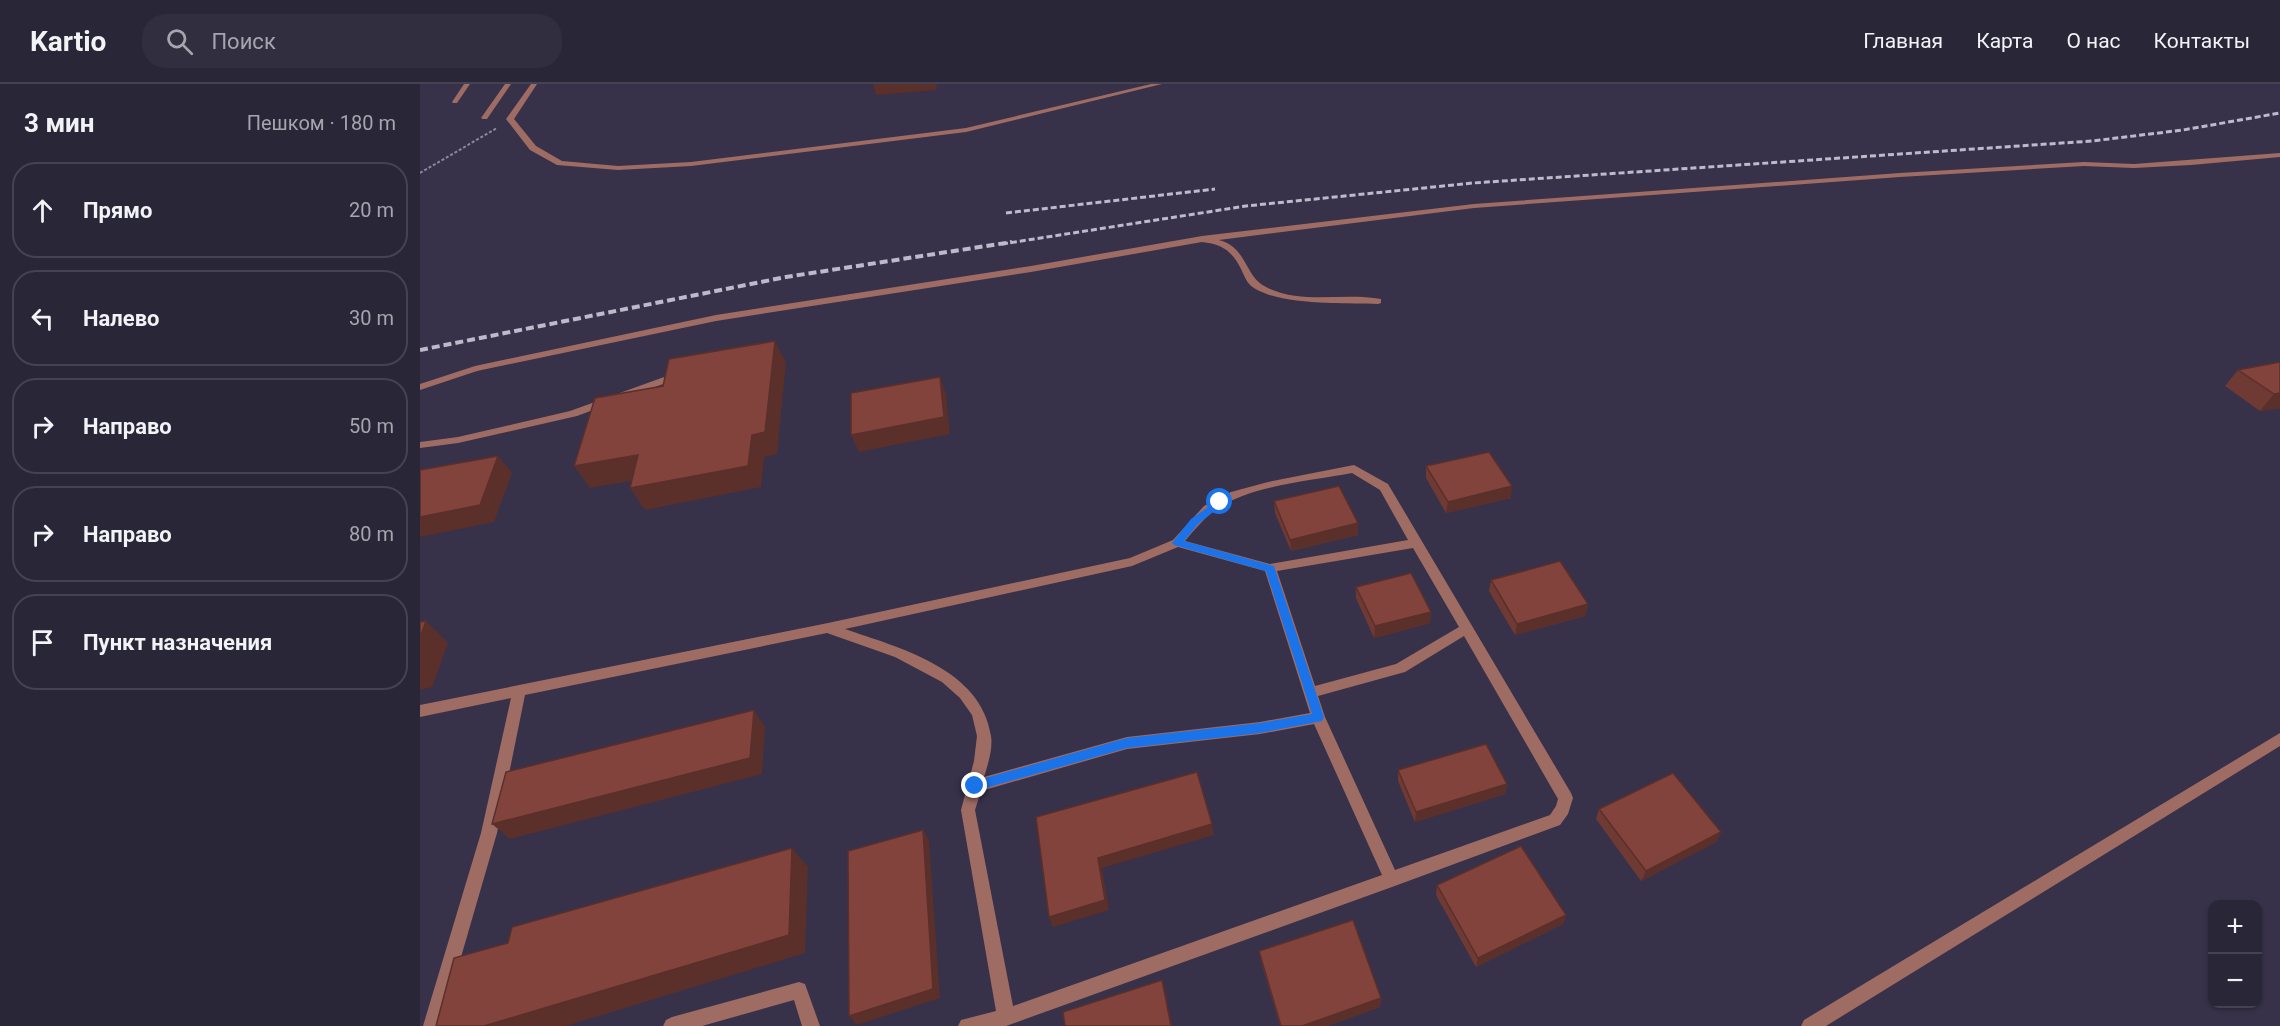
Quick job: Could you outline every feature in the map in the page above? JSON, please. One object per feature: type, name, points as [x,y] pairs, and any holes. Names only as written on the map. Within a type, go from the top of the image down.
[{"type":"street","points":[[455,102],[467,84]]},
{"type":"street","points":[[485,118],[507,84]]},
{"type":"street","points":[[534,84],[510,119],[533,148],[560,163],[618,168],[691,164],[966,130],[1159,84]]},
{"type":"street","points":[[420,387],[475,369],[716,318],[1030,269],[1202,239],[1474,206],[1912,174],[2084,164],[2134,166],[2180,164],[2280,155]]},
{"type":"street","points":[[1202,239],[1230,246],[1238,253],[1253,283],[1272,293],[1308,298],[1378,301]]},
{"type":"street","points":[[420,445],[458,440],[573,414],[634,389],[689,373]]},
{"type":"street","points":[[420,711],[828,628],[1132,562],[1177,543],[1195,521],[1220,502],[1242,493],[1354,469],[1384,487],[1566,798],[1563,809],[1555,820],[1006,1017],[967,1026]]},
{"type":"street","points":[[1177,543],[1270,568],[1416,543]]},
{"type":"street","points":[[1270,568],[1318,717],[1392,880]]},
{"type":"street","points":[[828,628],[922,663],[950,681],[968,696],[976,707],[984,736],[968,810],[1006,1017]]},
{"type":"street","points":[[1310,693],[1400,668],[1466,629]]},
{"type":"street","points":[[432,1026],[489,833],[519,691]]},
{"type":"street","points":[[975,786],[1127,743],[1260,728],[1318,717]]},
{"type":"street","points":[[1810,1026],[2280,739]]},
{"type":"street","points":[[672,1026],[799,990],[811,1026]]},
{"type":"path","points":[[420,173],[488,135]]},
{"type":"building","points":[[775,341],[765,432],[752,435],[748,466],[630,488],[638,455],[574,466],[595,398],[663,386],[669,359]]},
{"type":"building","points":[[2280,362],[2280,393],[2274,394],[2238,370]]},
{"type":"building","points":[[940,377],[944,417],[851,435],[851,393]]},
{"type":"building","points":[[1489,452],[1512,486],[1448,502],[1426,466]]},
{"type":"building","points":[[498,456],[480,505],[420,517],[420,470]]},
{"type":"building","points":[[1339,486],[1358,523],[1290,540],[1274,501]]},
{"type":"building","points":[[1560,561],[1588,604],[1517,624],[1491,580]]},
{"type":"building","points":[[1411,573],[1431,612],[1375,626],[1356,587]]},
{"type":"building","points":[[426,621],[420,638],[420,622]]},
{"type":"building","points":[[754,710],[750,758],[492,824],[506,772]]},
{"type":"building","points":[[1486,744],[1507,784],[1416,812],[1398,770]]},
{"type":"building","points":[[1197,772],[1212,824],[1098,858],[1105,900],[1049,917],[1036,817]]},
{"type":"building","points":[[1673,773],[1721,832],[1646,871],[1599,809]]},
{"type":"building","points":[[923,830],[933,989],[849,1016],[848,851]]},
{"type":"building","points":[[1521,846],[1566,915],[1478,958],[1437,885]]},
{"type":"building","points":[[792,848],[789,935],[484,1026],[436,1026],[454,958],[508,943],[512,927]]},
{"type":"building","points":[[1353,920],[1381,998],[1302,1026],[1281,1026],[1259,951]]},
{"type":"building","points":[[1162,980],[1171,1026],[1065,1026],[1063,1012]]},
{"type":"railway","points":[[1002,244],[1246,206],[1473,183],[2092,141],[2183,130],[2280,113]]},
{"type":"railway","points":[[1006,213],[1215,189]]},
{"type":"railway","points":[[420,350],[786,277],[1012,242]]},
{"type":"route","points":[[975,786],[1127,743],[1260,728],[1318,717],[1270,568],[1177,543],[1195,521],[1220,502]]}]
